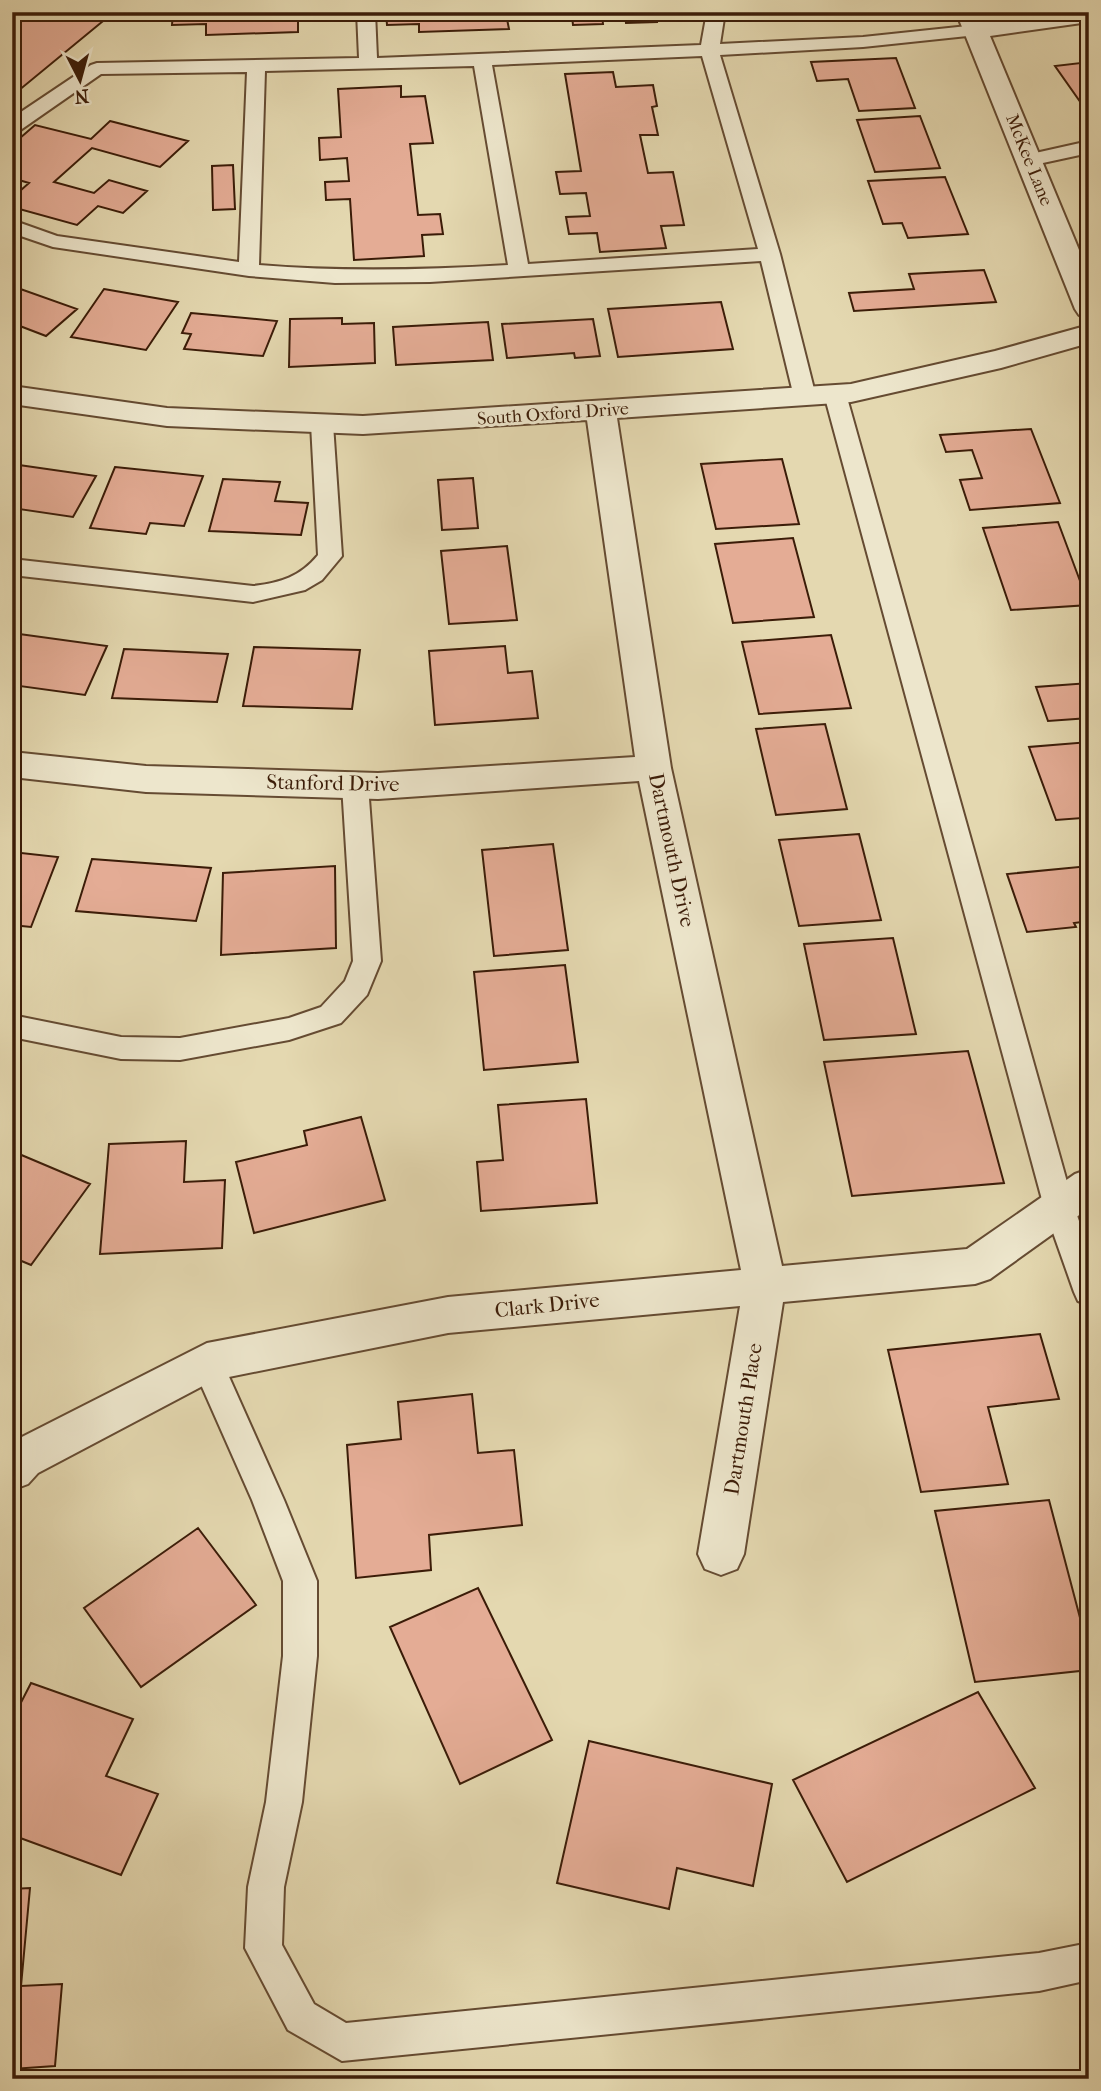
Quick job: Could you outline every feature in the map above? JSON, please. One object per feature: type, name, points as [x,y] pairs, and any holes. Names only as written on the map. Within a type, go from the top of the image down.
[{"type":"street","points":[[972,21],[1089,15]]},
{"type":"street","name":"McKee Lane","points":[[972,21],[1089,309]]},
{"type":"street","name":"South Oxford Drive","points":[[12,395],[167,417],[363,425],[851,393],[1001,359],[1089,334]]},
{"type":"street","name":"Dartmouth Drive","points":[[601,411],[654,768],[765,1284]]},
{"type":"street","name":"Stanford Drive","points":[[12,764],[146,779],[378,786],[654,768]]},
{"type":"street","name":"Clark Drive","points":[[15,1460],[207,1362],[448,1315],[975,1266],[1074,1196]]},
{"type":"street","name":"Dartmouth Place","points":[[721,1555],[765,1284]]},
{"type":"lane","points":[[366,12],[368,64]]},
{"type":"lane","points":[[716,12],[709,50],[770,254],[806,397]]},
{"type":"lane","points":[[12,127],[97,69],[482,61],[863,42],[972,21]]},
{"type":"lane","points":[[482,61],[519,270]]},
{"type":"lane","points":[[248,270],[256,65]]},
{"type":"lane","points":[[1029,160],[1089,148]]},
{"type":"lane","points":[[12,226],[53,241],[248,270],[335,277],[430,276],[770,254]]},
{"type":"lane","points":[[835,394],[1074,1196],[1089,1292]]},
{"type":"lane","points":[[12,567],[253,594],[279,591],[298,584],[317,575],[330,556],[322,424]]},
{"type":"lane","points":[[12,1026],[121,1048],[180,1049],[289,1028],[331,1016],[357,987],[367,961],[355,785]]},
{"type":"lane","points":[[207,1362],[268,1500],[300,1581],[300,1656],[284,1801],[267,1887],[263,1948],[301,2017],[342,2042],[1039,1972],[1089,1961]]},
{"type":"building","points":[[33,12],[114,12],[12,96],[12,29]]},
{"type":"building","points":[[173,12],[335,12],[335,18],[298,20],[298,32],[206,35],[206,24],[172,25]]},
{"type":"building","points":[[386,12],[678,12],[656,13],[657,22],[626,23],[625,14],[602,15],[603,24],[573,25],[572,16],[507,19],[509,29],[419,32],[419,24],[387,25]]},
{"type":"building","points":[[896,58],[915,108],[859,111],[848,79],[817,81],[811,62]]},
{"type":"building","points":[[1089,62],[1089,103],[1081,103],[1055,66]]},
{"type":"building","points":[[613,72],[616,87],[653,85],[657,106],[652,107],[658,135],[640,135],[648,173],[673,172],[684,225],[661,226],[666,248],[600,252],[597,233],[569,234],[566,217],[590,216],[586,193],[560,194],[556,172],[581,171],[565,74]]},
{"type":"building","points":[[401,86],[401,97],[425,96],[433,143],[410,144],[418,215],[440,214],[443,234],[422,235],[424,256],[354,260],[350,199],[326,200],[325,182],[349,181],[347,158],[320,160],[319,138],[341,137],[338,89]]},
{"type":"building","points":[[920,116],[940,168],[875,172],[857,120]]},
{"type":"building","points":[[110,121],[188,141],[160,167],[92,148],[54,182],[94,193],[109,180],[147,191],[123,213],[98,206],[77,225],[12,207],[12,198],[29,183],[12,178],[12,145],[35,125],[91,139]]},
{"type":"building","points":[[233,165],[235,209],[213,210],[212,166]]},
{"type":"building","points":[[945,177],[968,234],[908,238],[902,223],[883,224],[868,181]]},
{"type":"building","points":[[984,270],[996,302],[854,311],[849,293],[914,289],[909,274]]},
{"type":"building","points":[[12,286],[77,309],[46,336],[12,323]]},
{"type":"building","points":[[104,289],[178,302],[146,350],[71,337]]},
{"type":"building","points":[[721,302],[733,349],[618,357],[608,309]]},
{"type":"building","points":[[191,313],[277,321],[263,356],[184,349],[191,334],[182,333]]},
{"type":"building","points":[[342,318],[342,324],[374,323],[375,363],[289,367],[290,319]]},
{"type":"building","points":[[593,319],[600,356],[575,358],[574,353],[507,358],[502,324]]},
{"type":"building","points":[[488,322],[493,360],[396,365],[393,327]]},
{"type":"building","points":[[1031,429],[1060,503],[970,510],[960,480],[982,478],[972,450],[946,452],[940,435]]},
{"type":"building","points":[[782,459],[799,524],[716,529],[701,464]]},
{"type":"building","points":[[12,464],[96,476],[73,517],[12,508]]},
{"type":"building","points":[[115,467],[203,476],[184,526],[150,523],[146,534],[90,528]]},
{"type":"building","points":[[473,478],[478,528],[442,530],[438,480]]},
{"type":"building","points":[[223,479],[280,482],[275,501],[308,503],[301,535],[209,531]]},
{"type":"building","points":[[1058,522],[1089,605],[1011,610],[983,528]]},
{"type":"building","points":[[793,538],[814,617],[733,623],[715,544]]},
{"type":"building","points":[[507,546],[517,620],[449,624],[441,551]]},
{"type":"building","points":[[12,633],[107,646],[85,695],[12,685]]},
{"type":"building","points":[[831,635],[851,708],[759,714],[742,642]]},
{"type":"building","points":[[505,646],[508,673],[532,671],[538,718],[435,725],[429,651]]},
{"type":"building","points":[[254,647],[360,650],[352,709],[243,706]]},
{"type":"building","points":[[124,649],[228,654],[217,702],[112,698]]},
{"type":"building","points":[[1089,683],[1089,718],[1048,721],[1036,687]]},
{"type":"building","points":[[825,724],[847,809],[776,815],[756,729]]},
{"type":"building","points":[[1089,742],[1089,837],[1082,818],[1056,820],[1029,747]]},
{"type":"building","points":[[859,834],[881,920],[799,926],[779,840]]},
{"type":"building","points":[[553,844],[568,950],[494,956],[482,850]]},
{"type":"building","points":[[12,852],[58,857],[31,927],[12,925]]},
{"type":"building","points":[[92,859],[211,868],[196,921],[76,911]]},
{"type":"building","points":[[335,866],[336,948],[221,955],[223,873]]},
{"type":"building","points":[[1089,866],[1089,921],[1074,923],[1076,927],[1027,932],[1007,874]]},
{"type":"building","points":[[893,938],[916,1034],[824,1040],[804,944]]},
{"type":"building","points":[[565,965],[578,1062],[484,1070],[474,972]]},
{"type":"building","points":[[968,1051],[1004,1183],[852,1196],[824,1062]]},
{"type":"building","points":[[586,1099],[597,1203],[481,1211],[477,1162],[503,1160],[498,1105]]},
{"type":"building","points":[[361,1117],[385,1200],[254,1233],[236,1162],[307,1145],[304,1131]]},
{"type":"building","points":[[186,1141],[184,1182],[225,1180],[222,1248],[100,1254],[109,1144]]},
{"type":"building","points":[[12,1151],[90,1184],[31,1265],[12,1257]]},
{"type":"building","points":[[1040,1334],[1059,1399],[988,1407],[1008,1484],[921,1492],[888,1350]]},
{"type":"building","points":[[472,1394],[478,1453],[514,1450],[522,1525],[429,1535],[431,1570],[356,1578],[347,1445],[401,1439],[398,1402]]},
{"type":"building","points":[[1049,1500],[1089,1652],[1089,1670],[975,1682],[935,1511]]},
{"type":"building","points":[[198,1528],[256,1605],[141,1687],[84,1608]]},
{"type":"building","points":[[478,1588],[552,1740],[460,1784],[390,1627]]},
{"type":"building","points":[[31,1683],[133,1719],[106,1776],[158,1794],[121,1875],[12,1835],[12,1720]]},
{"type":"building","points":[[978,1692],[1035,1788],[847,1882],[793,1780]]},
{"type":"building","points":[[589,1741],[772,1784],[753,1886],[677,1868],[669,1909],[557,1883]]},
{"type":"building","points":[[30,1888],[21,1986],[62,1984],[55,2066],[12,2069],[12,1889]]}]
